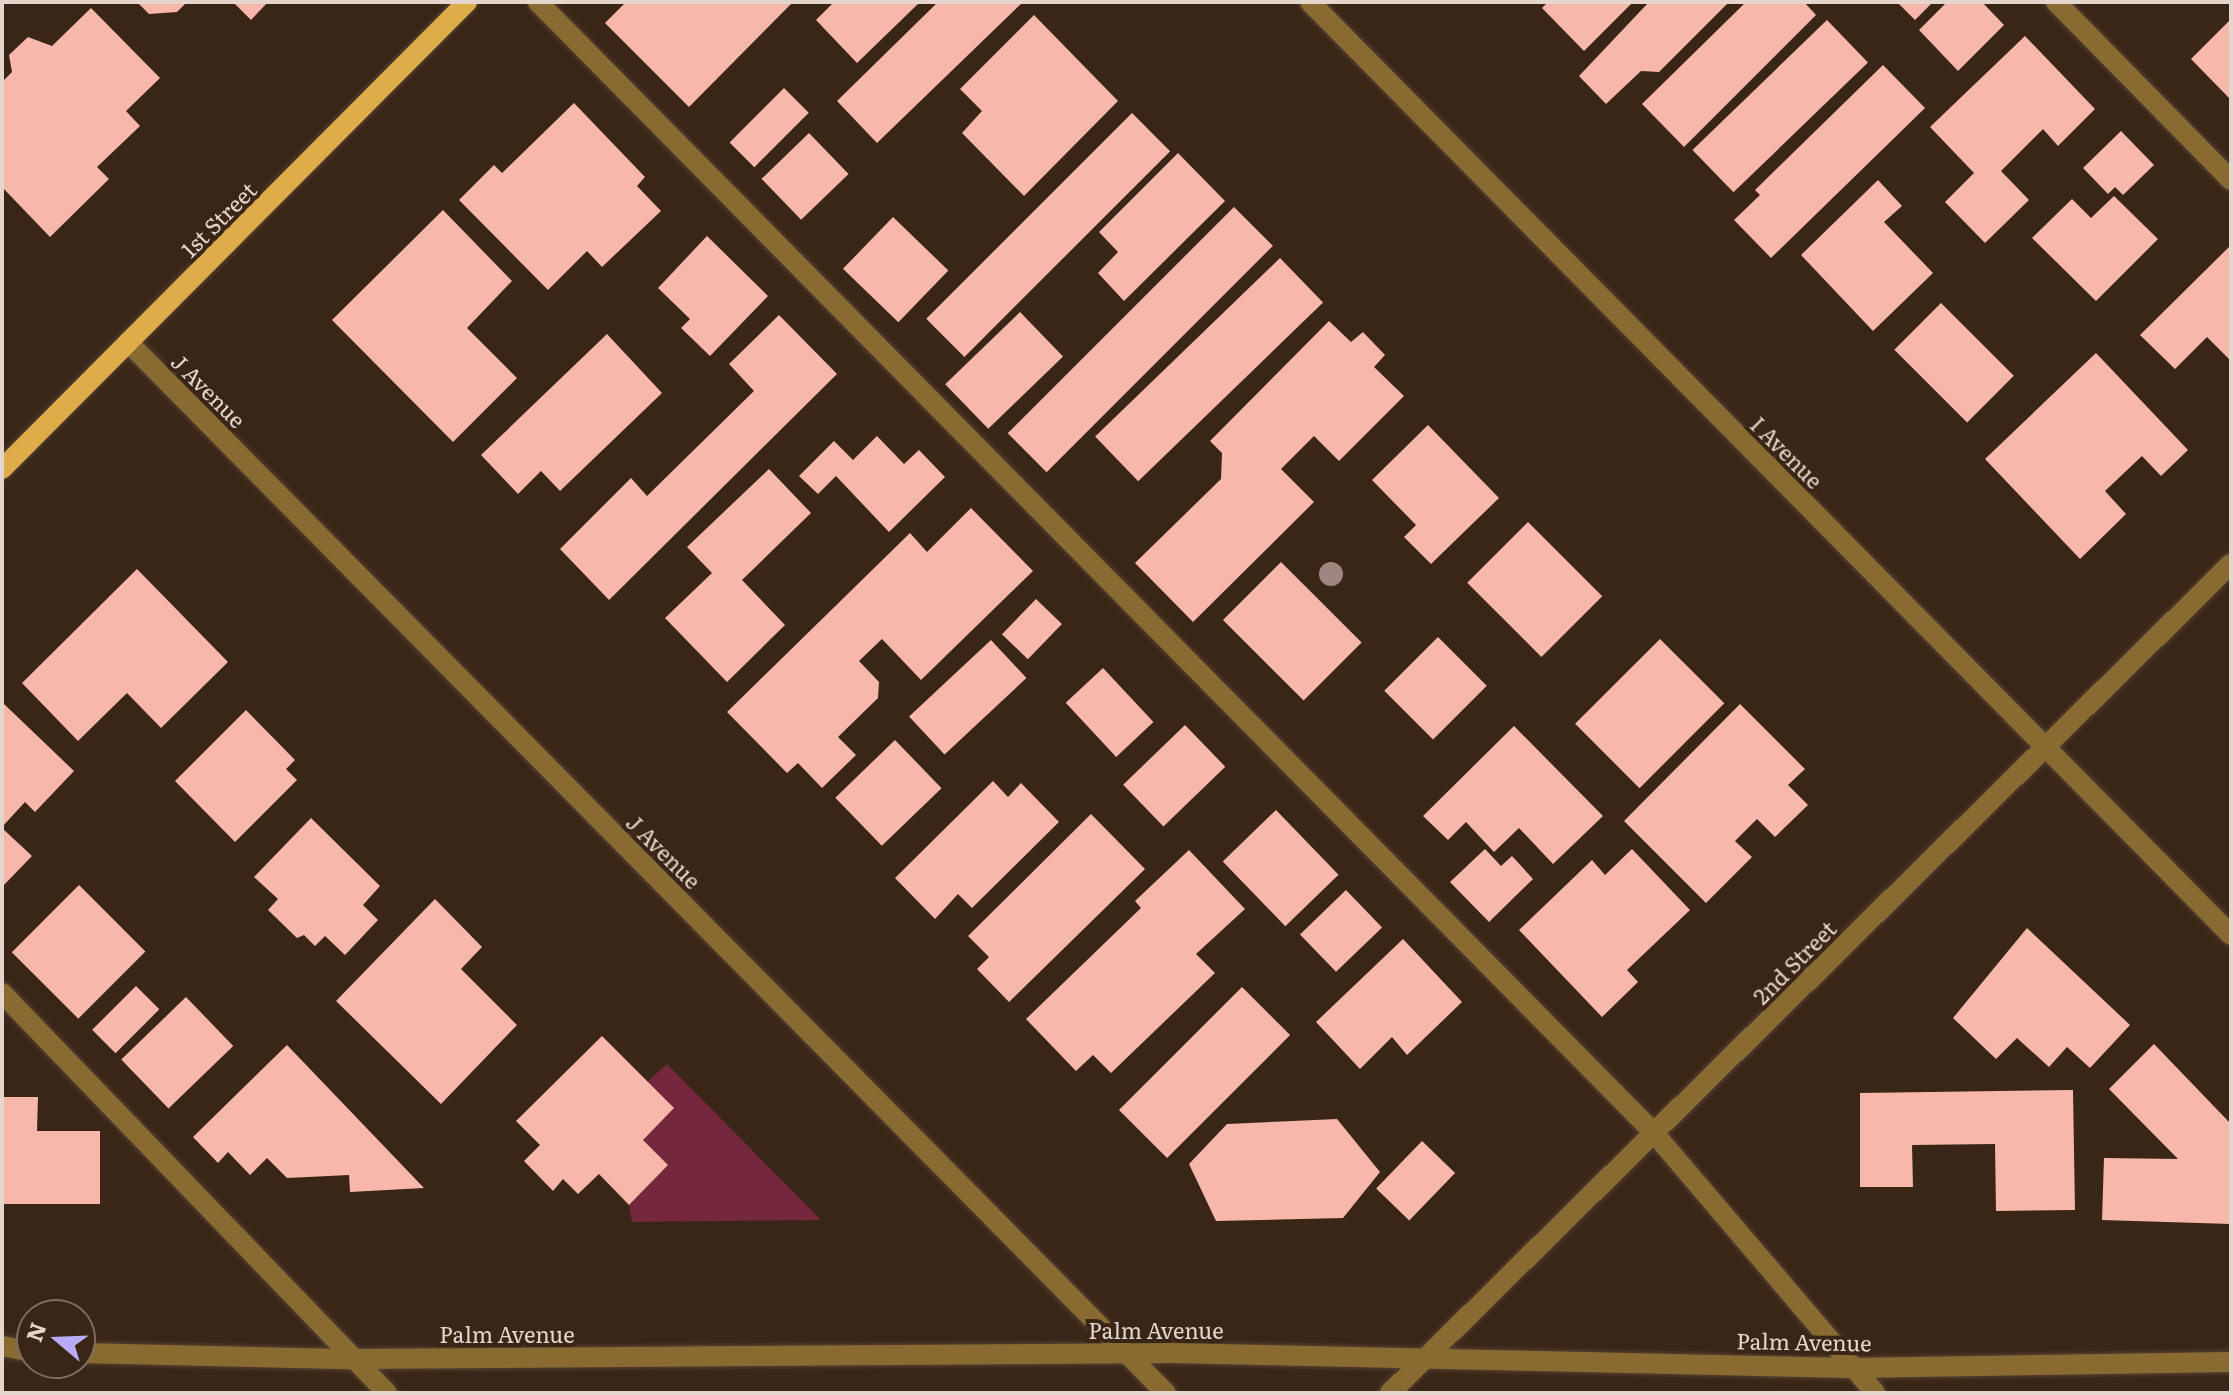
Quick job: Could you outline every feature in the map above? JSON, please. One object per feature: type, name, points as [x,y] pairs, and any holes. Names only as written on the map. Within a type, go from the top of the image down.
[{"type":"main road","name":"1st Street","points":[[2,469],[467,2]]},
{"type":"street","points":[[538,2],[1654,1133],[1849,1368],[1875,1393]]},
{"type":"street","name":"I Avenue","points":[[1310,2],[2231,935]]},
{"type":"street","points":[[2056,2],[2231,180]]},
{"type":"street","name":"J Avenue","points":[[128,342],[1166,1393]]},
{"type":"street","name":"2nd Street","points":[[1390,1393],[2231,564]]},
{"type":"street","points":[[2,993],[387,1393]]},
{"type":"street","name":"Palm Avenue","points":[[96,1353],[352,1359],[1126,1353],[1849,1368],[2231,1362]]},
{"type":"shaded area","points":[[667,1064],[821,1220],[632,1222],[629,1205],[668,1165],[643,1140],[673,1108],[647,1082]]},
{"type":"building","points":[[137,2],[187,2],[177,12],[149,14]]},
{"type":"building","points":[[233,2],[268,2],[251,20]]},
{"type":"building","points":[[626,2],[791,4],[689,107],[605,23]]},
{"type":"building","points":[[834,2],[920,2],[857,63],[816,20]]},
{"type":"building","points":[[938,2],[1023,2],[877,143],[837,101]]},
{"type":"building","points":[[1548,2],[1633,2],[1584,51],[1542,8]]},
{"type":"building","points":[[1649,2],[1729,2],[1659,72],[1641,71],[1606,104],[1579,76]]},
{"type":"building","points":[[1746,2],[1804,2],[1816,15],[1684,147],[1642,104]]},
{"type":"building","points":[[1897,2],[1933,2],[1915,20]]},
{"type":"building","points":[[1947,2],[1982,2],[2004,25],[1958,71],[1919,30]]},
{"type":"building","points":[[91,8],[160,78],[126,111],[140,126],[97,167],[109,179],[50,237],[2,187],[2,82],[12,72],[9,55],[28,37],[52,46]]},
{"type":"building","points":[[1034,15],[1118,101],[1024,196],[962,133],[982,111],[960,89]]},
{"type":"building","points":[[2231,19],[2231,100],[2191,59]]},
{"type":"building","points":[[1827,20],[1868,62],[1733,192],[1692,150]]},
{"type":"building","points":[[2025,36],[2095,109],[2058,146],[2043,129],[2001,171],[2029,200],[1985,243],[1945,202],[1974,173],[1930,127]]},
{"type":"building","points":[[1883,65],[1925,108],[1771,258],[1734,220],[1760,195],[1755,190]]},
{"type":"building","points":[[784,88],[809,113],[754,167],[730,142]]},
{"type":"building","points":[[574,103],[645,177],[637,186],[661,211],[602,267],[587,251],[548,290],[459,200],[494,165],[502,173]]},
{"type":"building","points":[[1132,113],[1170,151],[964,357],[926,319]]},
{"type":"building","points":[[2121,131],[2154,165],[2123,195],[2115,187],[2108,194],[2083,168]]},
{"type":"building","points":[[809,133],[849,174],[801,220],[762,179]]},
{"type":"building","points":[[1178,153],[1225,201],[1124,301],[1098,273],[1118,252],[1099,232]]},
{"type":"building","points":[[1878,180],[1902,206],[1884,222],[1933,273],[1873,331],[1801,255]]},
{"type":"building","points":[[2114,196],[2158,239],[2096,301],[2032,238],[2072,199],[2091,218]]},
{"type":"building","points":[[1234,207],[1273,246],[1047,472],[1008,433]]},
{"type":"building","points":[[443,210],[512,281],[467,328],[517,378],[453,442],[332,320]]},
{"type":"building","points":[[893,217],[948,270],[898,322],[843,269]]},
{"type":"building","points":[[707,236],[768,296],[710,356],[681,328],[690,319],[658,288]]},
{"type":"building","points":[[2231,245],[2231,361],[2207,337],[2175,369],[2140,335]]},
{"type":"building","points":[[1280,258],[1323,303],[1138,481],[1095,437]]},
{"type":"building","points":[[1941,303],[2014,376],[1967,423],[1894,350]]},
{"type":"building","points":[[1020,312],[1063,357],[988,429],[945,384]]},
{"type":"building","points":[[779,315],[837,374],[609,600],[560,549],[631,478],[647,496],[754,391],[729,364]]},
{"type":"building","points":[[1329,321],[1351,342],[1363,332],[1385,355],[1374,367],[1404,396],[1339,461],[1314,436],[1281,469],[1314,502],[1193,622],[1135,563],[1221,479],[1222,453],[1210,441]]},
{"type":"building","points":[[607,334],[662,393],[560,491],[541,471],[518,494],[481,455]]},
{"type":"building","points":[[2096,353],[2188,450],[2161,476],[2142,456],[2105,491],[2126,514],[2080,559],[1985,459]]},
{"type":"building","points":[[1428,425],[1499,498],[1431,564],[1404,537],[1416,525],[1372,480]]},
{"type":"building","points":[[877,436],[904,464],[919,450],[945,477],[889,532],[836,476],[818,494],[799,476],[834,441],[853,460]]},
{"type":"building","points":[[769,469],[811,513],[742,580],[785,625],[727,682],[665,618],[712,573],[687,547]]},
{"type":"building","points":[[971,508],[1033,571],[921,680],[882,639],[859,661],[879,682],[878,698],[838,737],[856,755],[822,788],[798,763],[787,773],[727,712],[910,533],[927,552]]},
{"type":"building","points":[[1528,522],[1602,596],[1541,657],[1467,583]]},
{"type":"building","points":[[1281,562],[1362,643],[1304,701],[1223,620]]},
{"type":"building","points":[[137,569],[228,662],[161,728],[127,693],[78,741],[22,683]]},
{"type":"building","points":[[1036,599],[1062,624],[1028,659],[1002,634]]},
{"type":"building","points":[[1438,637],[1487,686],[1433,740],[1384,691]]},
{"type":"building","points":[[1660,639],[1724,703],[1639,788],[1575,724]]},
{"type":"building","points":[[991,640],[1026,678],[945,754],[909,716]]},
{"type":"building","points":[[1103,668],[1153,722],[1116,757],[1066,703]]},
{"type":"building","points":[[4,704],[74,771],[35,812],[25,802],[2,827]]},
{"type":"building","points":[[1740,704],[1805,769],[1788,785],[1808,805],[1775,837],[1757,819],[1735,841],[1752,857],[1706,903],[1624,821]]},
{"type":"building","points":[[246,710],[295,760],[286,769],[297,780],[235,842],[175,781]]},
{"type":"building","points":[[1185,725],[1225,767],[1163,826],[1123,785]]},
{"type":"building","points":[[1514,726],[1603,816],[1553,864],[1519,828],[1494,852],[1466,822],[1448,840],[1423,816]]},
{"type":"building","points":[[895,740],[942,788],[882,846],[835,798]]},
{"type":"building","points":[[993,781],[1008,797],[1021,783],[1059,822],[972,908],[958,894],[935,919],[895,878]]},
{"type":"building","points":[[1276,810],[1339,875],[1285,926],[1223,861]]},
{"type":"building","points":[[1091,814],[1145,869],[1009,1002],[977,969],[989,957],[968,936]]},
{"type":"building","points":[[311,818],[380,886],[363,905],[378,920],[345,955],[325,936],[315,946],[304,935],[297,938],[268,910],[278,899],[254,877]]},
{"type":"building","points":[[2,828],[32,856],[2,887]]},
{"type":"building","points":[[1485,849],[1501,866],[1512,856],[1533,879],[1489,922],[1450,882]]},
{"type":"building","points":[[1632,849],[1690,910],[1627,970],[1638,982],[1602,1017],[1519,930],[1592,860],[1605,875]]},
{"type":"building","points":[[1189,850],[1245,909],[1196,954],[1215,973],[1111,1073],[1093,1055],[1076,1071],[1026,1019],[1141,908],[1135,901]]},
{"type":"building","points":[[79,885],[145,951],[78,1019],[12,952]]},
{"type":"building","points":[[1346,890],[1382,927],[1336,972],[1300,934]]},
{"type":"building","points":[[435,899],[482,947],[461,969],[517,1025],[441,1104],[336,1001]]},
{"type":"building","points":[[2027,928],[2130,1025],[2090,1068],[2067,1047],[2049,1067],[2017,1038],[1996,1059],[1953,1018]]},
{"type":"building","points":[[1403,939],[1462,1002],[1407,1055],[1392,1037],[1360,1069],[1316,1022]]},
{"type":"building","points":[[136,986],[159,1009],[115,1053],[92,1030]]},
{"type":"building","points":[[1242,987],[1290,1035],[1167,1158],[1119,1110]]},
{"type":"building","points":[[186,997],[233,1046],[168,1108],[121,1060]]},
{"type":"building","points":[[602,1036],[674,1108],[643,1140],[668,1165],[629,1205],[599,1174],[578,1194],[563,1179],[553,1191],[524,1161],[540,1145],[516,1121]]},
{"type":"building","points":[[2154,1044],[2231,1124],[2231,1224],[2102,1220],[2104,1158],[2178,1159],[2109,1089]]},
{"type":"building","points":[[287,1045],[424,1188],[350,1192],[349,1175],[287,1178],[267,1158],[250,1175],[228,1152],[218,1163],[193,1137]]},
{"type":"building","points":[[2073,1090],[2075,1210],[1996,1211],[1995,1144],[1912,1145],[1913,1187],[1860,1187],[1860,1093]]},
{"type":"building","points":[[2,1097],[38,1097],[37,1131],[100,1131],[100,1204],[2,1204]]},
{"type":"building","points":[[1337,1119],[1380,1172],[1343,1218],[1216,1221],[1189,1164],[1227,1124]]},
{"type":"building","points":[[1422,1141],[1455,1173],[1409,1220],[1376,1188]]}]
